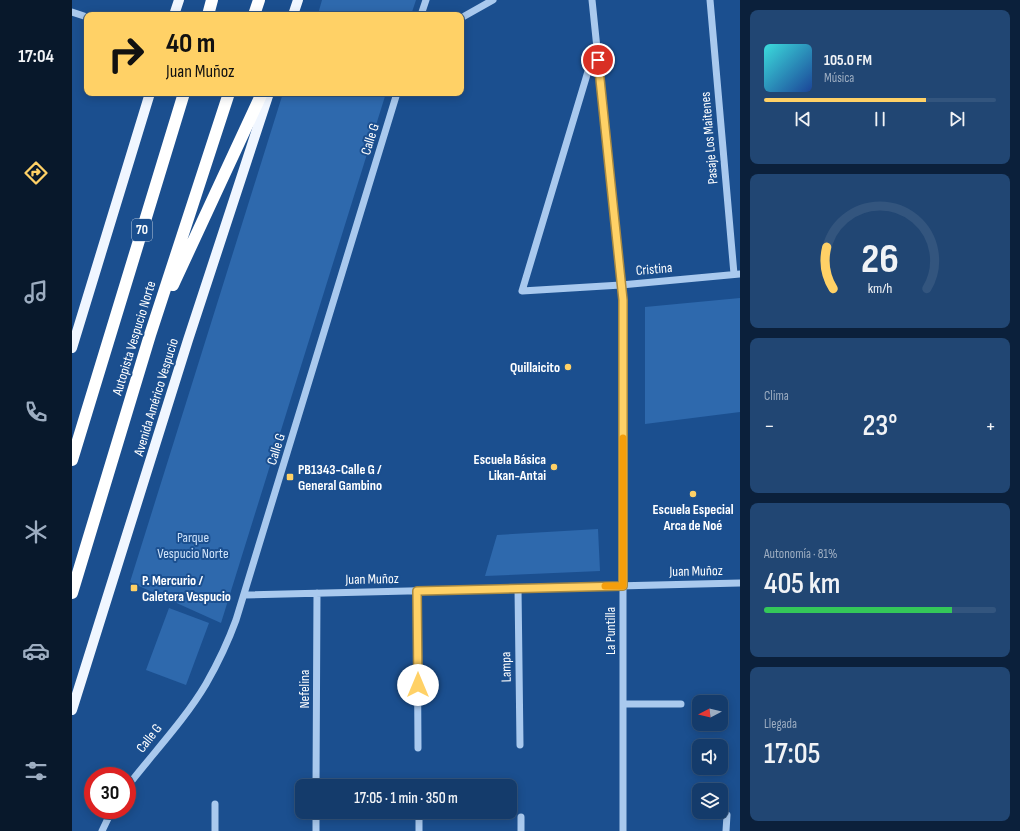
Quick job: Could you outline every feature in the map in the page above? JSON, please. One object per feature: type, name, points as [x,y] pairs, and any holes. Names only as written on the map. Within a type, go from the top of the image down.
[{"type":"highway","points":[[208,12],[211,0]]},
{"type":"highway","points":[[255,12],[259,0]]},
{"type":"highway","name":"Autopista Vespucio Norte","points":[[72,460],[183,96]]},
{"type":"highway","name":"Autopista Vespucio Norte","points":[[72,593],[150,335],[228,96]]},
{"type":"highway","points":[[150,335],[261,96]]},
{"type":"main road","points":[[175,12],[179,0]]},
{"type":"main road","points":[[294,12],[298,0]]},
{"type":"main road","points":[[72,348],[149,96]]},
{"type":"main road","name":"Avenida Américo Vespucio","points":[[72,710],[186,347],[268,96]]},
{"type":"street","points":[[422,12],[426,0]]},
{"type":"street","points":[[464,16],[493,0]]},
{"type":"street","name":"La Puntilla","points":[[592,0],[623,300],[624,831]]},
{"type":"street","name":"Pasaje Los Maitenes","points":[[710,0],[737,274]]},
{"type":"street","points":[[72,12],[84,16]]},
{"type":"street","name":"Cristina","points":[[596,44],[522,291],[621,285],[737,274]]},
{"type":"street","name":"Calle G","points":[[136,776],[190,707],[205,685],[227,644],[245,595],[397,96]]},
{"type":"street","name":"Juan Muñoz","points":[[245,595],[740,583]]},
{"type":"street","name":"Lampa","points":[[518,588],[520,745]]},
{"type":"street","points":[[417,591],[418,748]]},
{"type":"street","name":"Nefelina","points":[[316,779],[317,593]]},
{"type":"street","points":[[623,704],[681,704]]},
{"type":"street","points":[[215,804],[216,831]]},
{"type":"street","points":[[521,817],[521,831]]},
{"type":"street","points":[[102,831],[108,819]]},
{"type":"street","points":[[316,819],[316,831]]},
{"type":"street","points":[[419,819],[419,831]]},
{"type":"street","points":[[726,831],[727,819]]},
{"type":"green space","points":[[322,0],[416,0],[412,12],[319,12]]},
{"type":"green space","name":"Parque Vespucio Norte","points":[[282,96],[385,96],[221,623],[130,582]]},
{"type":"green space","points":[[740,298],[740,412],[645,424],[645,307]]},
{"type":"green space","points":[[598,529],[600,571],[485,576],[497,535]]},
{"type":"green space","points":[[169,608],[209,623],[186,685],[146,670]]},
{"type":"slow traffic","points":[[605,586],[623,586],[623,438]]},
{"type":"place","name":"Quillaicito","points":[[568,367]]},
{"type":"place","name":"Escuela Básica Likan-Antai","points":[[554,467]]},
{"type":"place","name":"PB1343-Calle G / General Gambino","points":[[290,477]]},
{"type":"place","name":"Escuela Especial Arca de Noé","points":[[693,494]]},
{"type":"place","name":"P. Mercurio / Caletera Vespucio","points":[[134,588]]},
{"type":"route","points":[[418,685],[417,591],[623,586],[623,300],[598,60]]}]
